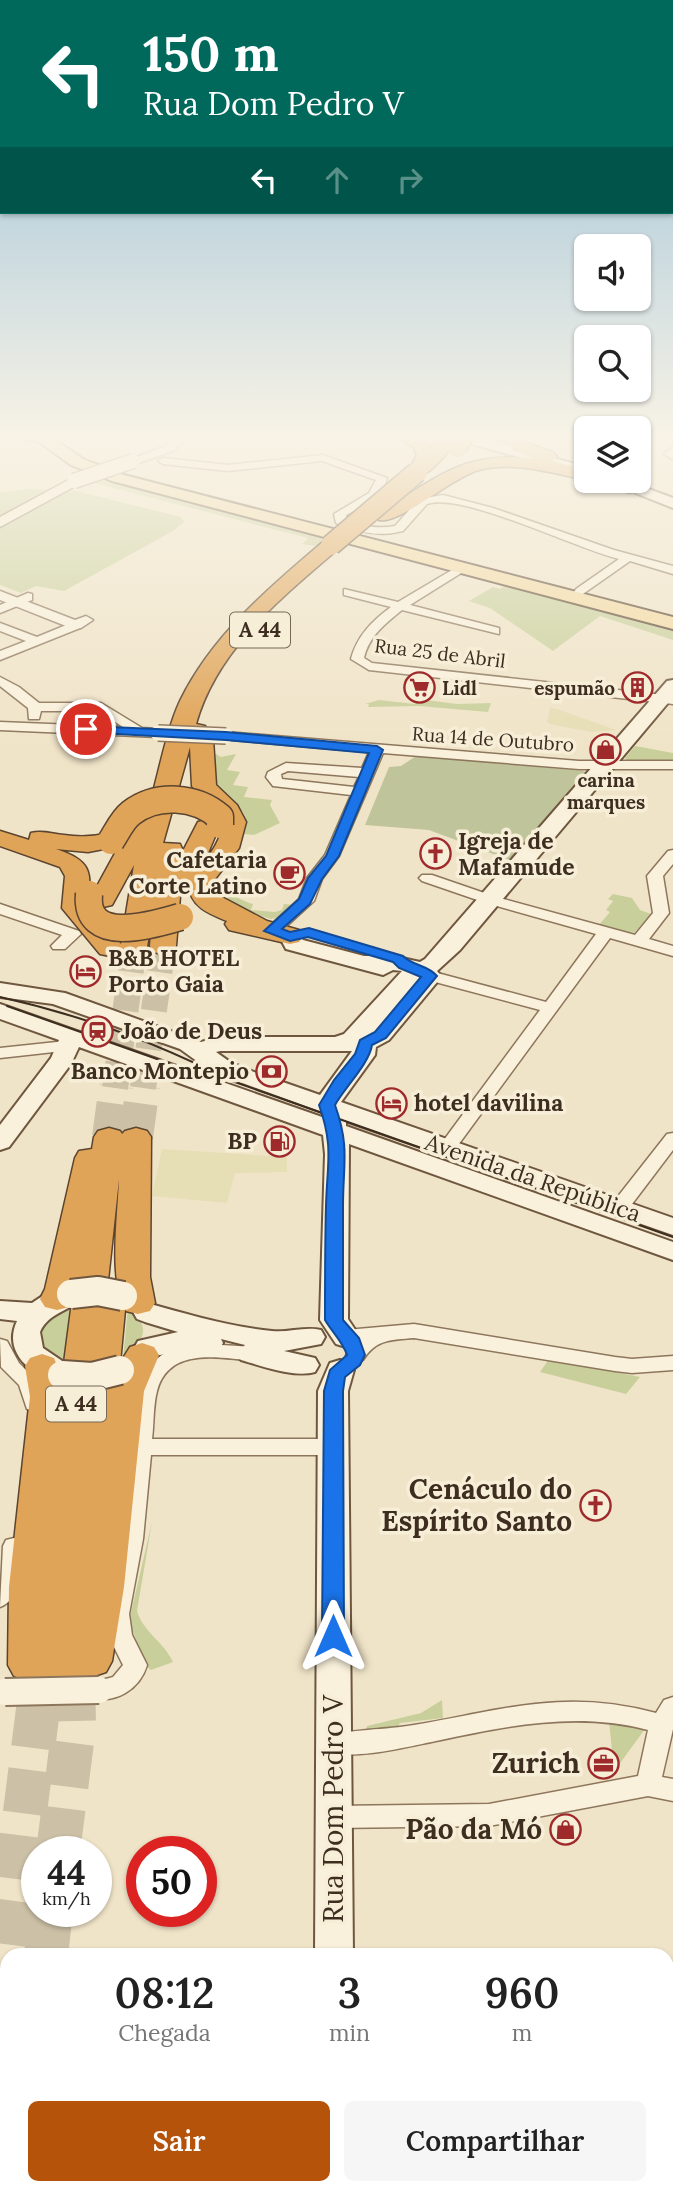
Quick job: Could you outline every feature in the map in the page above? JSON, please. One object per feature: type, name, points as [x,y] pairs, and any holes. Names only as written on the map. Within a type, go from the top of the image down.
[{"type":"highway","name":"A 44","points":[[160,849],[197,731],[235,659],[282,604],[349,536]]},
{"type":"highway","name":"A 44","points":[[147,936],[160,849],[191,702],[217,657],[265,602],[354,536]]},
{"type":"highway","points":[[191,702],[173,739],[144,827],[89,895],[75,908],[147,936],[205,915],[273,931]]},
{"type":"highway","points":[[197,731],[201,739],[204,786],[229,811],[235,823],[232,836],[213,867],[202,877]]},
{"type":"highway","points":[[0,832],[81,845],[122,836],[137,826],[151,807]]},
{"type":"highway","points":[[0,832],[72,852],[92,849],[111,841],[131,813],[151,807],[197,811],[213,826]]},
{"type":"highway","points":[[213,826],[202,866],[201,891],[211,904],[273,931]]},
{"type":"highway","points":[[147,936],[213,826]]},
{"type":"highway","points":[[0,832],[69,862],[89,895]]},
{"type":"highway","points":[[111,841],[112,850],[89,895],[88,909],[100,921],[126,928],[148,927],[147,936]]},
{"type":"highway","points":[[147,936],[160,849]]},
{"type":"highway","name":"A 44","points":[[48,1680],[116,1137]]},
{"type":"highway","points":[[116,1137],[136,1304]]},
{"type":"highway","points":[[48,1680],[28,1587],[48,1397],[37,1332],[62,1289],[116,1137]]},
{"type":"highway","points":[[48,1680],[105,1587],[127,1391],[137,1358]]},
{"type":"main road","points":[[341,536],[673,623]]},
{"type":"main road","points":[[364,536],[673,615]]},
{"type":"main road","points":[[338,1044],[352,1039],[413,976],[449,949],[669,694]]},
{"type":"main road","points":[[273,931],[294,944],[369,958],[413,976]]},
{"type":"main road","points":[[347,1354],[334,1320],[337,1131],[327,1105],[339,1084],[363,1055],[365,1043],[398,1005],[413,976]]},
{"type":"main road","points":[[175,1074],[197,1063],[198,1050],[229,1044],[365,1043],[381,1035],[413,976]]},
{"type":"main road","name":"Avenida da República","points":[[0,990],[57,998],[188,1044],[221,1067],[673,1227]]},
{"type":"main road","points":[[4,1012],[28,994]]},
{"type":"main road","name":"Avenida da República","points":[[4,1012],[70,1042],[175,1074],[673,1251]]},
{"type":"main road","points":[[0,1142],[63,1059],[70,1042]]},
{"type":"main road","points":[[37,1332],[98,1291],[136,1304],[163,1321],[210,1328],[267,1342],[294,1342],[308,1351],[321,1371],[347,1354]]},
{"type":"main road","points":[[136,1304],[152,1324],[153,1336],[137,1358]]},
{"type":"main road","points":[[0,1310],[37,1332],[92,1377],[186,1340],[204,1341],[256,1354],[308,1351],[328,1333],[347,1354]]},
{"type":"main road","name":"Rua Dom Pedro V","points":[[334,1948],[333,1391],[347,1354]]},
{"type":"street","points":[[560,536],[673,570]]},
{"type":"street","points":[[580,592],[629,557]]},
{"type":"street","name":"Rua 25 de Abril","points":[[462,568],[400,606],[370,632],[356,654],[357,659],[369,666],[669,694]]},
{"type":"street","points":[[0,587],[22,600]]},
{"type":"street","points":[[348,592],[495,631]]},
{"type":"street","points":[[0,595],[22,600],[81,622]]},
{"type":"street","points":[[0,609],[22,600]]},
{"type":"street","points":[[0,656],[81,622]]},
{"type":"street","points":[[0,627],[37,641]]},
{"type":"street","points":[[2,684],[18,690],[35,707],[100,707],[139,732]]},
{"type":"street","points":[[32,727],[35,707]]},
{"type":"street","name":"Rua 14 de Outubro","points":[[0,726],[226,736],[605,766],[673,765]]},
{"type":"street","points":[[273,931],[306,901],[315,878],[332,856],[377,750]]},
{"type":"street","points":[[359,792],[278,783],[273,777],[275,772],[286,767],[367,774]]},
{"type":"street","points":[[639,941],[661,913],[666,897],[655,876],[673,854]]},
{"type":"street","points":[[427,878],[491,900],[673,951]]},
{"type":"street","points":[[0,909],[73,934],[59,946]]},
{"type":"street","points":[[447,1149],[606,932]]},
{"type":"street","points":[[413,976],[551,1008]]},
{"type":"street","points":[[0,1053],[70,1042]]},
{"type":"street","points":[[619,1208],[673,1138]]},
{"type":"street","points":[[347,1354],[382,1333],[414,1331],[632,1366],[673,1363]]},
{"type":"street","points":[[0,1598],[9,1585],[35,1399],[28,1381],[11,1367],[37,1332]]},
{"type":"street","points":[[48,1680],[122,1685],[130,1679],[135,1665],[120,1634],[117,1614],[129,1558],[146,1392],[152,1374],[159,1364],[170,1357],[196,1352],[256,1354]]},
{"type":"street","points":[[141,1447],[334,1447]]},
{"type":"street","points":[[333,1744],[369,1744],[498,1716],[537,1711],[615,1711],[667,1716],[661,1787],[489,1815],[334,1817]]},
{"type":"shaded area","points":[[550,708],[616,730],[591,732],[550,724],[547,722]]},
{"type":"shaded area","points":[[162,1149],[287,1157],[287,1172],[235,1173],[227,1203],[152,1196]]},
{"type":"green space","points":[[0,536],[163,536],[64,591],[36,586],[21,593],[0,585]]},
{"type":"green space","points":[[302,536],[331,538],[316,546],[302,544],[308,538]]},
{"type":"green space","points":[[507,584],[670,627],[673,629],[673,640],[600,616],[553,651],[490,608],[469,601],[493,587],[500,589]]},
{"type":"green space","points":[[418,699],[457,704],[491,703],[488,712],[419,706],[368,707],[369,704],[365,704],[379,700],[415,704]]},
{"type":"green space","points":[[635,746],[673,753],[673,760],[627,760],[625,758]]},
{"type":"green space","points":[[236,754],[227,770],[240,772],[233,785],[248,787],[244,797],[272,800],[270,805],[280,823],[254,835],[244,834],[246,819],[243,813],[215,787],[213,755],[221,757]]},
{"type":"green space","points":[[416,756],[584,771],[587,775],[515,862],[429,830],[365,825],[389,767],[401,766]]},
{"type":"green space","points":[[213,888],[224,890],[253,904],[251,910],[275,912],[282,910],[284,904],[294,905],[280,917],[271,919],[234,908],[222,900]]},
{"type":"green space","points":[[613,894],[632,898],[640,910],[651,914],[634,933],[598,926],[610,912],[606,910],[613,901],[608,899]]},
{"type":"green space","points":[[73,1302],[64,1365],[46,1354],[38,1330],[51,1313]]},
{"type":"green space","points":[[128,1307],[140,1321],[143,1334],[141,1340],[123,1359]]},
{"type":"green space","points":[[549,1359],[640,1377],[626,1394],[540,1372]]},
{"type":"green space","points":[[152,1522],[137,1611],[144,1625],[173,1662],[151,1670],[146,1666],[129,1621]]},
{"type":"green space","points":[[442,1700],[443,1718],[400,1723],[395,1731],[366,1733],[367,1726],[421,1713]]},
{"type":"green space","points":[[609,1721],[645,1729],[618,1766],[613,1761]]},
{"type":"tunnel","points":[[143,1088],[163,946]]},
{"type":"tunnel","points":[[115,1088],[134,947]]},
{"type":"tunnel","points":[[109,1137],[116,1086]]},
{"type":"tunnel","points":[[136,1137],[143,1086]]},
{"type":"tunnel","points":[[8,1948],[43,1670]]},
{"type":"tunnel","points":[[60,1836],[74,1726],[73,1672]]},
{"type":"tunnel","points":[[47,1948],[49,1927]]},
{"type":"tram line","points":[[0,997],[117,1031],[229,1080],[673,1237]]},
{"type":"tram line","points":[[7,1006],[205,1076]]},
{"type":"place","name":"Lidl","points":[[419,688]]},
{"type":"place","name":"espumão","points":[[638,688]]},
{"type":"place","name":"carina marques","points":[[606,749]]},
{"type":"place","name":"Igreja de Mafamude","points":[[435,854]]},
{"type":"place","name":"Cafetaria Corte Latino","points":[[290,873]]},
{"type":"place","name":"B&B HOTEL Porto Gaia","points":[[85,971]]},
{"type":"place","name":"João de Deus","points":[[98,1031]]},
{"type":"place","name":"Banco Montepio","points":[[272,1071]]},
{"type":"place","name":"hotel davilina","points":[[391,1103]]},
{"type":"place","name":"BP","points":[[280,1141]]},
{"type":"place","name":"Cenáculo do Espírito Santo","points":[[595,1505]]},
{"type":"place","name":"Zurich","points":[[603,1763]]},
{"type":"place","name":"Pão da Mó","points":[[565,1829]]},
{"type":"route","points":[[86,729],[226,736],[377,750],[332,856],[315,878],[306,901],[272,931],[290,936],[309,932],[398,959],[404,965],[422,970],[430,976],[381,1035],[365,1043],[363,1055],[339,1084],[327,1105],[337,1131],[338,1154],[334,1320],[340,1331],[352,1342],[356,1355],[348,1366],[337,1374],[333,1391],[333,1636]]}]
